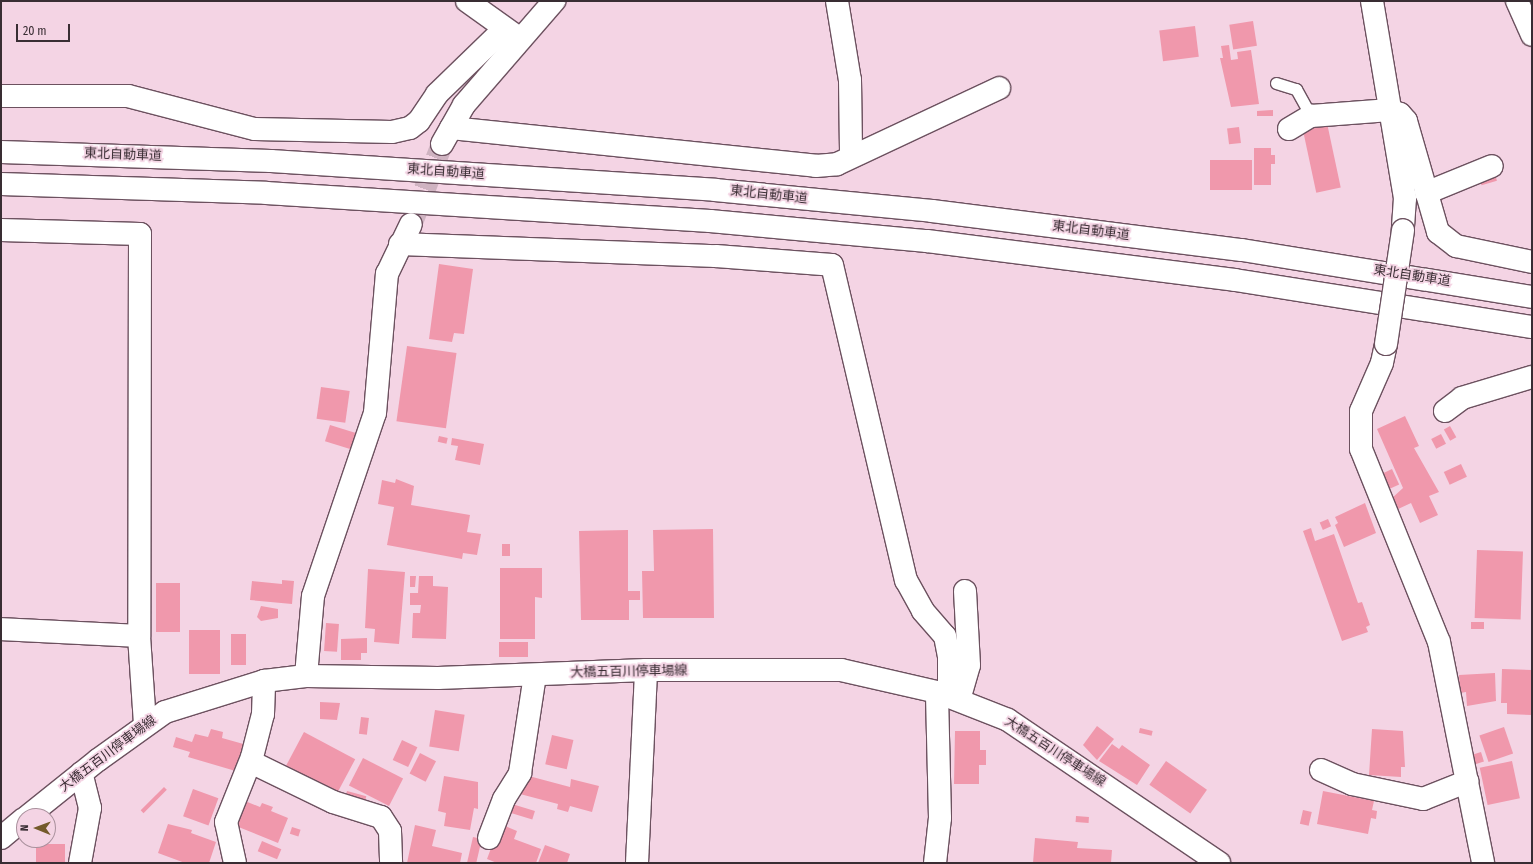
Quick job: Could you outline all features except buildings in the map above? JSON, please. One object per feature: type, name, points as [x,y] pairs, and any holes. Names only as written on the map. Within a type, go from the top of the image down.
[{"type":"main road","points":[[467,1],[513,34]]},
{"type":"main road","points":[[1,96],[128,96],[255,129],[392,132],[410,128],[419,121],[437,94],[554,1]]},
{"type":"main road","points":[[837,1],[850,80],[851,155]]},
{"type":"main road","points":[[1372,1],[1395,112],[1405,198],[1403,230],[1386,344],[1382,363],[1361,412],[1362,449],[1439,642],[1468,781],[1483,863]]},
{"type":"main road","points":[[1517,1],[1532,35]]},
{"type":"main road","points":[[513,34],[464,105],[447,136],[816,166],[837,164],[851,155],[999,88]]},
{"type":"main road","points":[[1395,112],[1394,65],[1397,53]]},
{"type":"main road","points":[[1289,129],[1311,116],[1395,112],[1406,121],[1438,232],[1456,246],[1532,262]]},
{"type":"main road","name":"東北自動車道","points":[[1,152],[271,161],[723,190],[932,211],[1242,250],[1532,297]]},
{"type":"main road","points":[[1426,193],[1492,166]]},
{"type":"main road","points":[[1,184],[274,194],[710,220],[928,241],[1235,280],[1532,327]]},
{"type":"main road","points":[[306,676],[313,596],[375,413],[382,306],[387,274],[400,244],[411,224]]},
{"type":"main road","points":[[1,230],[140,234],[139,636],[145,724]]},
{"type":"main road","points":[[400,244],[716,256],[832,265],[906,580],[922,611],[945,636],[949,657],[940,818],[935,863]]},
{"type":"main road","points":[[1445,411],[1462,398],[1532,377]]},
{"type":"main road","points":[[948,696],[969,665],[965,591]]},
{"type":"main road","points":[[1,629],[139,636]]},
{"type":"main road","points":[[637,863],[646,670]]},
{"type":"main road","name":"大橋五百川停車場線","points":[[38,808],[145,724],[191,702],[264,681],[306,676],[535,675],[646,670],[841,670],[948,696],[1008,720],[1055,748],[1219,863]]},
{"type":"main road","points":[[489,838],[504,799],[520,773],[535,675]]},
{"type":"main road","points":[[235,863],[226,822],[251,762],[263,714],[264,681]]},
{"type":"main road","points":[[251,762],[333,802],[381,817],[390,831],[391,863]]},
{"type":"main road","points":[[1321,770],[1352,784],[1423,799],[1468,781]]},
{"type":"main road","points":[[80,863],[90,808],[81,773]]},
{"type":"main road","points":[[1,838],[16,826]]},
{"type":"lane","points":[[1276,83],[1296,90],[1311,116]]},
{"type":"tunnel","points":[[413,220],[442,144]]}]
